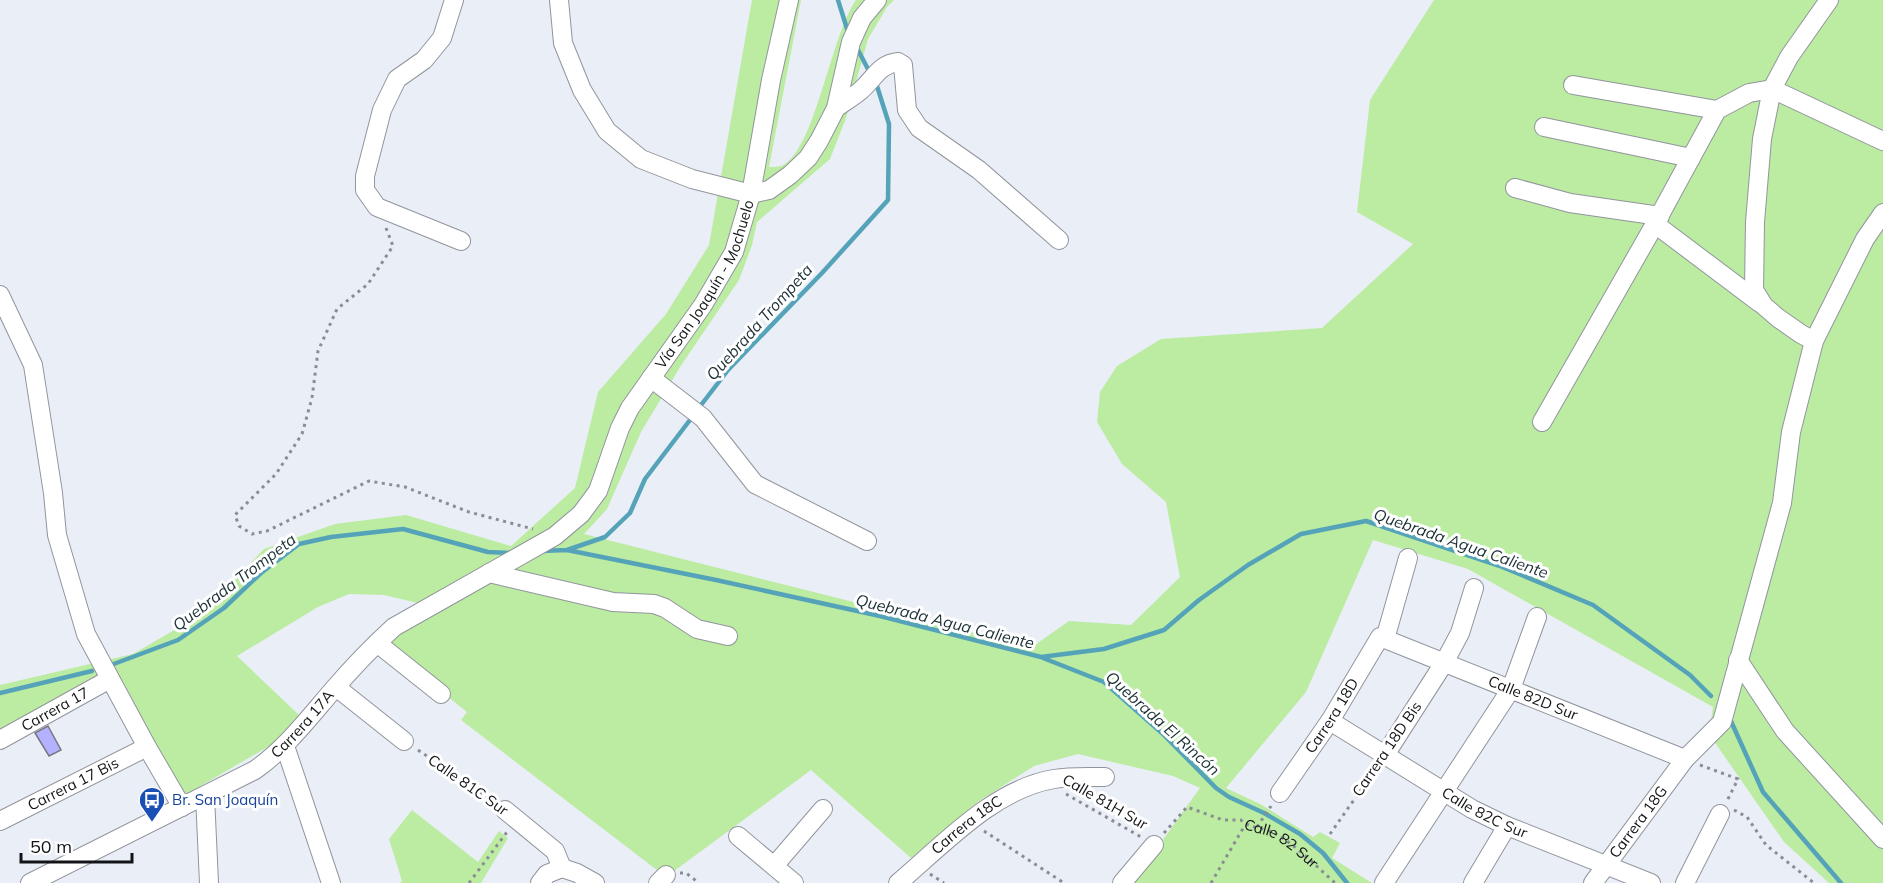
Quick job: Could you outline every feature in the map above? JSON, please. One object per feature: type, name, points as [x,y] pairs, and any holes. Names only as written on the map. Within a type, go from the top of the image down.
[{"type":"street","points":[[454,0],[442,38],[424,60],[397,79],[382,110],[365,176],[365,190],[377,207],[461,241]]},
{"type":"street","points":[[559,0],[563,43],[582,90],[607,131],[641,159],[692,179],[752,194],[769,190],[790,175],[808,158],[819,141],[836,108],[851,42],[862,18],[877,0]]},
{"type":"street","points":[[1764,306],[1754,290],[1755,222],[1762,139],[1772,89],[1789,57],[1829,0]]},
{"type":"street","name":"Vía San Joaquín - Mochuelo","points":[[555,536],[581,514],[598,491],[620,428],[630,408],[703,305],[734,252],[752,194],[771,80],[792,1]]},
{"type":"street","points":[[836,108],[862,90],[874,75],[889,63],[898,62],[903,65],[907,110],[919,128],[979,170],[1059,240]]},
{"type":"street","points":[[1573,86],[1717,110]]},
{"type":"street","points":[[1542,422],[1658,220],[1717,110],[1749,93],[1772,89],[1883,141]]},
{"type":"street","points":[[1544,127],[1691,158]]},
{"type":"street","points":[[1515,188],[1570,203],[1658,220],[1764,306],[1814,341]]},
{"type":"street","name":"Carrera 18G","points":[[1593,883],[1685,759],[1722,722],[1782,503],[1791,432],[1814,341],[1865,239],[1883,213]]},
{"type":"street","points":[[0,295],[33,365],[53,493],[57,535],[86,633],[182,807]]},
{"type":"street","points":[[651,378],[703,418],[755,484],[867,541]]},
{"type":"street","name":"Carrera 17A","points":[[30,883],[255,770],[285,746],[336,687],[394,627],[555,536]]},
{"type":"street","name":"Carrera 18D","points":[[1275,800],[1330,721],[1383,638],[1408,558]]},
{"type":"street","points":[[489,573],[613,602],[654,604],[665,608],[697,629],[728,636]]},
{"type":"street","name":"Carrera 18D Bis","points":[[1385,755],[1444,663],[1460,633],[1474,588]]},
{"type":"street","points":[[1384,883],[1511,689],[1537,617]]},
{"type":"street","name":"Calle 82D Sur","points":[[1383,638],[1685,759]]},
{"type":"street","points":[[377,643],[441,694]]},
{"type":"street","points":[[1738,660],[1785,731],[1883,839]]},
{"type":"street","name":"Carrera 17","points":[[0,740],[110,680]]},
{"type":"street","points":[[336,687],[404,741]]},
{"type":"street","name":"Calle 82C Sur","points":[[1330,721],[1443,793],[1507,826],[1651,883]]},
{"type":"street","points":[[285,746],[331,883]]},
{"type":"street","name":"Carrera 17 Bis","points":[[0,821],[147,747]]},
{"type":"street","points":[[1044,781],[1079,776],[1105,777]]},
{"type":"street","name":"Carrera 18C","points":[[898,883],[1002,797],[1044,781]]},
{"type":"street","points":[[205,796],[209,883]]},
{"type":"street","points":[[774,866],[823,809]]},
{"type":"street","points":[[1684,883],[1722,809]]},
{"type":"street","name":"Calle 81C Sur","points":[[511,814],[555,851],[562,868]]},
{"type":"street","points":[[1473,883],[1507,826]]},
{"type":"street","points":[[738,836],[794,883]]},
{"type":"street","points":[[1122,883],[1154,845]]},
{"type":"street","points":[[540,883],[547,874],[562,868],[595,883]]},
{"type":"path","points":[[377,207],[393,246],[368,284],[338,309],[318,351],[312,398],[302,434],[276,474],[235,515],[239,526],[252,534],[267,531],[369,481],[405,487],[469,512],[555,536]]},
{"type":"path","name":"Calle 81C Sur","points":[[404,741],[511,814]]},
{"type":"path","name":"Carrera 18D Bis","points":[[1330,834],[1385,755]]},
{"type":"path","points":[[1685,759],[1738,779],[1722,809],[1747,817],[1766,845],[1814,883]]},
{"type":"path","name":"Calle 81H Sur","points":[[1044,781],[1154,845]]},
{"type":"path","points":[[1257,827],[1275,800]]},
{"type":"path","name":"Calle 82 Sur","points":[[1154,845],[1187,807],[1223,820],[1241,820],[1245,825],[1274,833],[1296,848],[1335,883]]},
{"type":"path","points":[[469,883],[511,814]]},
{"type":"path","points":[[970,822],[1064,883]]},
{"type":"path","points":[[1211,883],[1245,825]]},
{"type":"green space","points":[[752,0],[801,0],[769,167],[778,167],[794,155],[804,137],[814,115],[847,16],[856,0],[894,0],[887,7],[868,39],[846,118],[830,159],[757,222],[752,245],[739,280],[680,367],[641,432],[607,509],[584,534],[1032,647],[1069,621],[1131,625],[1180,577],[1166,502],[1122,464],[1097,422],[1100,392],[1117,366],[1161,339],[1322,328],[1413,244],[1357,212],[1370,100],[1434,0],[1883,0],[1883,883],[1829,883],[1784,842],[1709,734],[1713,707],[1468,569],[1373,540],[1306,692],[1226,788],[1262,805],[1313,837],[1320,832],[1340,843],[1332,858],[1372,883],[1132,883],[1200,788],[1173,776],[1078,754],[1034,766],[979,801],[911,858],[811,770],[666,877],[461,720],[467,712],[373,637],[418,603],[384,595],[349,594],[318,607],[237,656],[299,715],[271,745],[185,795],[120,682],[0,738],[0,685],[133,654],[202,614],[264,549],[335,524],[406,515],[511,546],[575,488],[598,392],[666,314],[709,245]]},
{"type":"green space","points":[[412,810],[478,862],[499,831],[508,838],[481,883],[400,883],[402,881],[389,839]]},
{"type":"building","points":[[48,726],[61,750],[49,756],[35,733]]},
{"type":"waterway","name":"Quebrada Trompeta","points":[[838,0],[848,32]]},
{"type":"waterway","name":"Quebrada Trompeta","points":[[857,48],[870,73]]},
{"type":"waterway","name":"Quebrada Trompeta","points":[[698,409],[728,370],[822,273],[888,200],[889,124],[876,83]]},
{"type":"waterway","name":"Quebrada Trompeta","points":[[541,551],[567,550],[605,537],[630,513],[645,479],[693,416]]},
{"type":"waterway","name":"Quebrada Agua Caliente","points":[[567,550],[880,616],[1041,657],[1104,649],[1164,630],[1199,600],[1248,565],[1301,534],[1366,521],[1500,566],[1593,605],[1690,675],[1711,696]]},
{"type":"waterway","name":"Quebrada Trompeta","points":[[111,665],[178,640],[224,608],[261,573],[299,544],[331,537],[403,529],[488,552],[513,553]]},
{"type":"waterway","name":"Quebrada El Rincón","points":[[1043,658],[1104,682],[1163,734],[1216,788],[1300,834],[1323,853],[1347,883]]},
{"type":"waterway","name":"Quebrada Trompeta","points":[[0,693],[92,671]]},
{"type":"waterway","name":"Quebrada Agua Caliente","points":[[1730,719],[1763,792],[1841,883]]},
{"type":"place","name":"Br. San Joaquín","points":[[152,823]]}]
